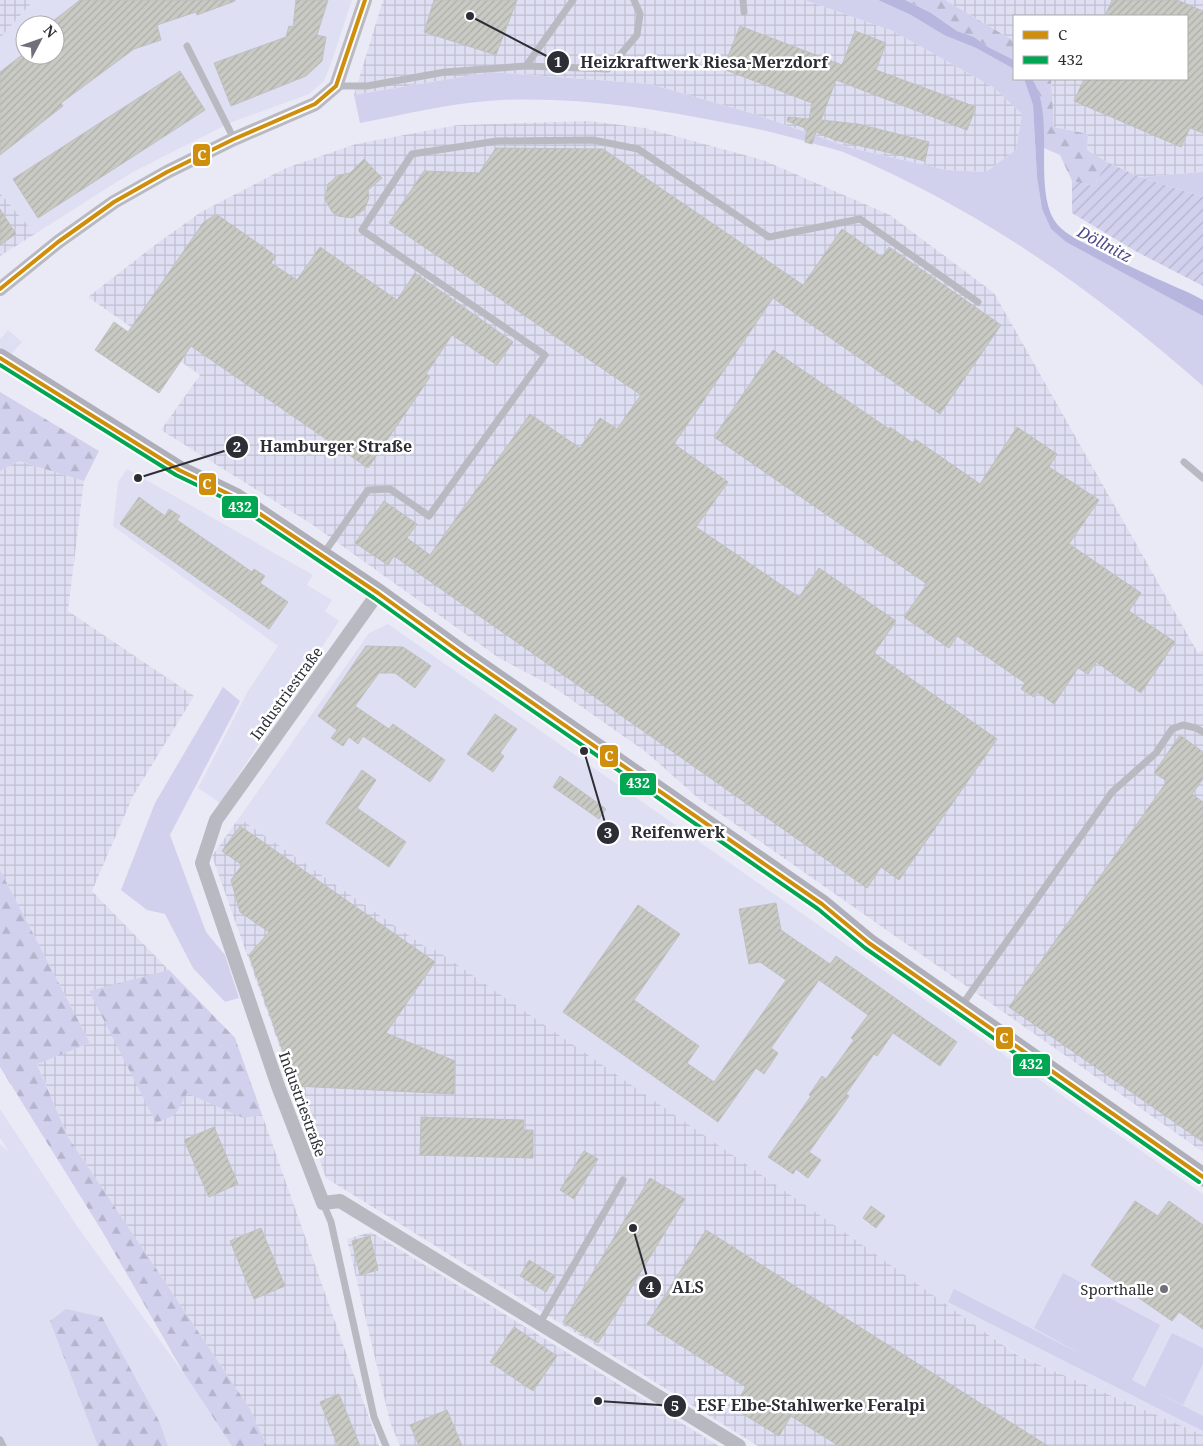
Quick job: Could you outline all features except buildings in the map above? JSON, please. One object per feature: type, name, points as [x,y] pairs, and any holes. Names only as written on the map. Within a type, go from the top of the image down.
[{"type":"main road","points":[[0,358],[166,462],[234,497],[378,593],[464,656],[822,904],[869,942],[1203,1177]]},
{"type":"street","points":[[0,290],[58,242],[114,202],[167,172],[234,139],[315,104],[336,86],[365,0]]},
{"type":"street","name":"Industriestraße","points":[[323,1203],[278,1086],[202,863],[216,820],[378,593]]},
{"type":"street","points":[[323,1203],[340,1201],[739,1446]]},
{"type":"lane","points":[[526,66],[574,0]]},
{"type":"lane","points":[[336,86],[367,86],[445,72],[526,66],[608,69],[637,35],[640,14],[634,0]]},
{"type":"lane","points":[[743,0],[744,12]]},
{"type":"lane","points":[[187,46],[234,139]]},
{"type":"lane","points":[[322,556],[368,490],[390,489],[429,516],[545,355],[362,230],[412,154],[497,141],[594,140],[638,149],[769,236],[860,219],[978,302]]},
{"type":"lane","points":[[1184,462],[1203,478]]},
{"type":"lane","points":[[961,1007],[1112,792],[1156,753],[1172,729],[1183,724],[1203,732]]},
{"type":"lane","points":[[540,1323],[624,1180]]},
{"type":"lane","points":[[323,1203],[331,1222],[374,1417],[386,1446]]},
{"type":"lane","points":[[0,1440],[3,1446]]},
{"type":"shaded area","points":[[0,0],[34,0],[21,15],[15,15],[15,21],[0,38]]},
{"type":"shaded area","points":[[34,0],[352,0],[324,81],[309,94],[232,122],[131,173],[35,234],[0,193],[0,38],[15,21],[15,65],[65,65],[65,15],[21,15]]},
{"type":"shaded area","points":[[383,0],[805,0],[893,31],[993,87],[1022,114],[1016,150],[986,172],[946,170],[851,148],[751,113],[650,84],[491,72],[354,95]]},
{"type":"shaded area","points":[[878,0],[905,0],[931,13],[957,31],[974,37],[988,47],[1013,60],[1013,68],[976,48],[944,35],[911,15]]},
{"type":"shaded area","points":[[945,0],[1203,0],[1203,172],[1140,177],[1107,162],[1087,150],[1088,134],[1054,127],[1051,80],[1188,80],[1188,15],[1013,15],[1013,40]]},
{"type":"shaded area","points":[[1024,80],[1032,80],[1039,94],[1043,112],[1046,192],[1049,210],[1057,224],[1065,232],[1081,241],[1137,270],[1203,300],[1203,316],[1066,242],[1051,229],[1042,209],[1037,177],[1033,105]]},
{"type":"shaded area","points":[[589,121],[645,128],[763,160],[890,215],[994,293],[1198,653],[1203,650],[1203,1152],[698,798],[646,752],[552,686],[499,658],[313,525],[161,430],[200,375],[88,297],[201,212],[286,168],[356,144],[458,125]]},
{"type":"shaded area","points":[[0,193],[35,234],[0,256]]},
{"type":"shaded area","points":[[8,330],[22,342],[0,367],[0,339]]},
{"type":"shaded area","points":[[19,461],[84,481],[68,611],[194,696],[133,796],[92,891],[235,1038],[379,1446],[267,1446],[250,1409],[68,1137],[37,1063],[90,1043],[0,870],[0,471]]},
{"type":"shaded area","points":[[127,469],[313,575],[307,585],[332,600],[325,611],[339,621],[220,803],[198,788],[248,691],[278,646],[113,526],[118,482]]},
{"type":"shaded area","points":[[388,624],[1203,1194],[1203,1435],[1018,1355],[436,950],[427,948],[239,818],[369,633]]},
{"type":"shaded area","points":[[239,818],[427,948],[436,950],[847,1234],[1017,1355],[1203,1435],[1203,1446],[758,1446],[326,1178],[212,856]]},
{"type":"shaded area","points":[[0,1109],[77,1226],[185,1375],[232,1446],[0,1446],[0,1144],[9,1152],[0,1138]]},
{"type":"shaded area","points":[[371,1232],[719,1446],[400,1446],[390,1422],[347,1239]]},
{"type":"green space","points":[[805,0],[878,0],[911,15],[944,35],[976,48],[1013,68],[1013,80],[1024,80],[1033,105],[1037,177],[1042,209],[1051,229],[1066,242],[1203,316],[1203,386],[1121,318],[1034,255],[944,201],[897,176],[848,154],[749,127],[643,108],[559,100],[502,100],[466,103],[360,123],[354,95],[491,72],[650,84],[751,113],[851,148],[946,170],[986,172],[1016,150],[1022,114],[993,87],[893,31]]},
{"type":"green space","points":[[905,0],[945,0],[1013,40],[1013,60],[988,47],[974,37],[957,31],[931,13]]},
{"type":"green space","points":[[1032,80],[1051,80],[1054,127],[1088,134],[1087,150],[1107,162],[1094,186],[1072,181],[1060,155],[1044,148],[1041,103]]},
{"type":"green space","points":[[1107,162],[1140,177],[1203,197],[1203,286],[1137,252],[1072,213],[1072,181],[1094,186]]},
{"type":"green space","points":[[1203,172],[1203,197],[1140,177]]},
{"type":"green space","points":[[0,392],[99,451],[84,481],[19,461],[0,471]]},
{"type":"green space","points":[[223,687],[240,701],[170,835],[206,932],[225,955],[239,998],[225,1002],[193,968],[165,914],[147,910],[121,890],[155,803]]},
{"type":"green space","points":[[0,870],[90,1043],[37,1064],[68,1137],[250,1409],[267,1446],[232,1446],[185,1375],[102,1231],[0,1067]]},
{"type":"green space","points":[[169,970],[235,1038],[262,1115],[243,1118],[187,1093],[175,1115],[156,1123],[89,991]]},
{"type":"green space","points":[[1063,1273],[1160,1325],[1132,1380],[1145,1387],[1172,1333],[1203,1348],[1203,1364],[1183,1405],[1156,1392],[1203,1416],[1203,1431],[948,1302],[954,1289],[1083,1355],[1034,1328]]},
{"type":"green space","points":[[66,1309],[102,1317],[159,1421],[168,1446],[98,1446],[50,1321]]},
{"type":"transit line","name":"C","points":[[0,289],[58,242],[114,202],[167,172],[234,139],[315,104],[336,86],[365,0]]},
{"type":"transit line","name":"C","points":[[0,358],[179,470],[235,497],[378,593],[465,656],[822,904],[869,943],[1203,1177]]},
{"type":"transit line","name":"432","points":[[0,365],[176,475],[232,502],[374,598],[461,661],[818,909],[865,948],[1199,1182]]},
{"type":"place","name":"Heizkraftwerk Riesa-Merzdorf","points":[[470,16]]},
{"type":"place","name":"Hamburger Straße","points":[[138,478]]},
{"type":"place","name":"Reifenwerk","points":[[584,751]]},
{"type":"place","name":"ALS","points":[[633,1228]]},
{"type":"place","name":"Sporthalle","points":[[1164,1289]]},
{"type":"place","name":"ESF Elbe-Stahlwerke Feralpi","points":[[598,1401]]},
{"type":"water label","name":"Döllnitz","points":[[1105,244]]}]
